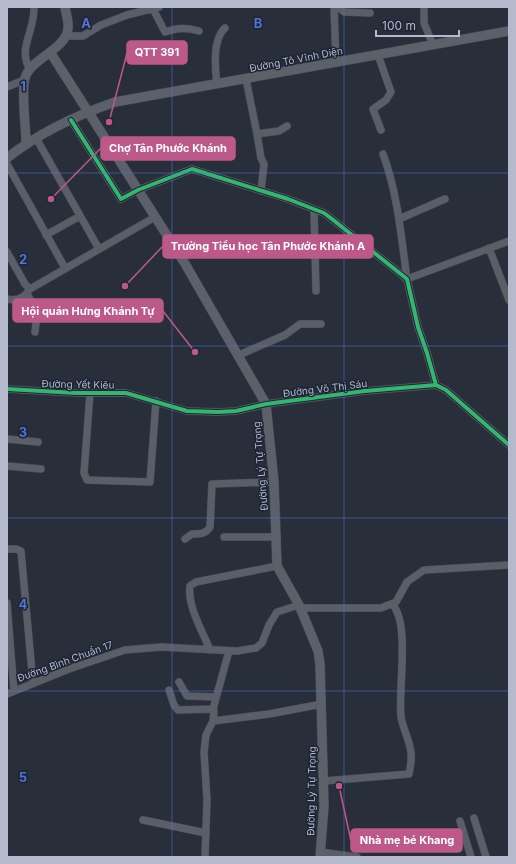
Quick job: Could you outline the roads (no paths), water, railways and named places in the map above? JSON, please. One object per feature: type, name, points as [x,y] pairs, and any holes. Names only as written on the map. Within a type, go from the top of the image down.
[{"type":"main road","points":[[26,143],[24,80],[30,69],[67,36],[68,28],[65,7]]},
{"type":"main road","name":"Đường Tô Vĩnh Diện","points":[[7,158],[26,143],[70,120],[115,102],[509,31]]},
{"type":"main road","name":"Đường Lý Tự Trọng","points":[[50,52],[155,217],[239,355],[266,404],[274,482],[277,566],[299,606],[318,651],[322,704],[324,781],[324,806],[320,854]]},
{"type":"street","points":[[30,69],[24,58],[26,44],[32,27],[34,7]]},
{"type":"street","points":[[126,7],[127,15]]},
{"type":"street","points":[[334,7],[336,62]]},
{"type":"street","points":[[338,7],[344,12],[370,13]]},
{"type":"street","points":[[424,7],[424,23],[433,45]]},
{"type":"street","points":[[67,36],[83,36],[101,25],[127,15],[156,8],[165,32],[177,28],[190,28],[199,31]]},
{"type":"street","points":[[217,84],[215,68],[216,50],[222,31],[225,28]]},
{"type":"street","points":[[378,55],[391,92],[386,100],[373,109],[381,130]]},
{"type":"street","points":[[246,79],[258,134],[261,158],[264,164],[261,191]]},
{"type":"street","points":[[7,87],[24,80]]},
{"type":"street","points":[[70,120],[120,199],[138,190],[192,169],[261,191],[314,210],[332,219],[406,278]]},
{"type":"street","points":[[258,134],[279,131],[287,126]]},
{"type":"street","points":[[36,138],[99,249]]},
{"type":"street","points":[[383,154],[388,168],[399,219],[406,278],[418,327],[436,386],[446,390],[509,445]]},
{"type":"street","points":[[7,164],[65,268]]},
{"type":"street","points":[[399,219],[445,200]]},
{"type":"street","points":[[314,210],[316,291]]},
{"type":"street","points":[[46,235],[80,216]]},
{"type":"street","points":[[7,299],[19,299],[65,268],[155,217]]},
{"type":"street","points":[[406,278],[509,241]]},
{"type":"street","points":[[489,248],[509,300]]},
{"type":"street","points":[[7,252],[28,287],[37,314],[35,332]]},
{"type":"street","points":[[239,355],[285,335],[300,324],[321,324]]},
{"type":"street","name":"Đường Võ Thị Sáu","points":[[266,404],[365,391],[436,386]]},
{"type":"street","name":"Đường Yết Kiêu","points":[[7,389],[90,393],[126,393],[187,411],[236,411],[266,404]]},
{"type":"street","points":[[90,393],[84,473],[87,480],[150,482],[156,401]]},
{"type":"street","points":[[7,439],[38,442]]},
{"type":"street","points":[[7,466],[41,469]]},
{"type":"street","points":[[185,539],[192,534],[200,534],[208,531],[210,527],[212,484],[274,482]]},
{"type":"street","points":[[224,537],[277,537]]},
{"type":"street","points":[[7,549],[16,549],[21,551],[33,683]]},
{"type":"street","points":[[299,606],[381,608],[393,605],[407,582],[424,570],[509,565]]},
{"type":"street","points":[[210,650],[193,608],[189,593],[190,586],[196,582],[277,566]]},
{"type":"street","points":[[7,603],[10,692]]},
{"type":"street","points":[[324,781],[409,774],[411,752],[401,717],[401,668],[404,653],[398,611],[393,605]]},
{"type":"street","name":"Đường Bình Chuẩn 17","points":[[10,692],[100,657],[125,650],[149,647],[229,651],[256,648],[262,643],[269,625],[277,612],[299,606]]},
{"type":"street","points":[[204,857],[207,800],[203,763],[206,735],[214,721],[213,709],[215,697],[229,651]]},
{"type":"street","points":[[179,682],[187,696],[215,697]]},
{"type":"street","points":[[169,690],[174,705],[178,710],[213,709]]},
{"type":"street","points":[[214,721],[269,714],[322,704]]},
{"type":"street","points":[[474,818],[486,857]]},
{"type":"street","points":[[143,820],[206,833]]},
{"type":"street","points":[[460,821],[471,857]]},
{"type":"street","points":[[320,854],[357,857]]},
{"type":"place","name":"QTT 391","points":[[109,122]]},
{"type":"place","name":"Chợ Tân Phước Khánh","points":[[51,199]]},
{"type":"place","name":"Trường Tiểu học Tân Phước Khánh A","points":[[125,286]]},
{"type":"place","name":"Hội quán Hưng Khánh Tự","points":[[195,352]]},
{"type":"place","name":"Nhà mẹ bé Khang","points":[[339,786]]}]
